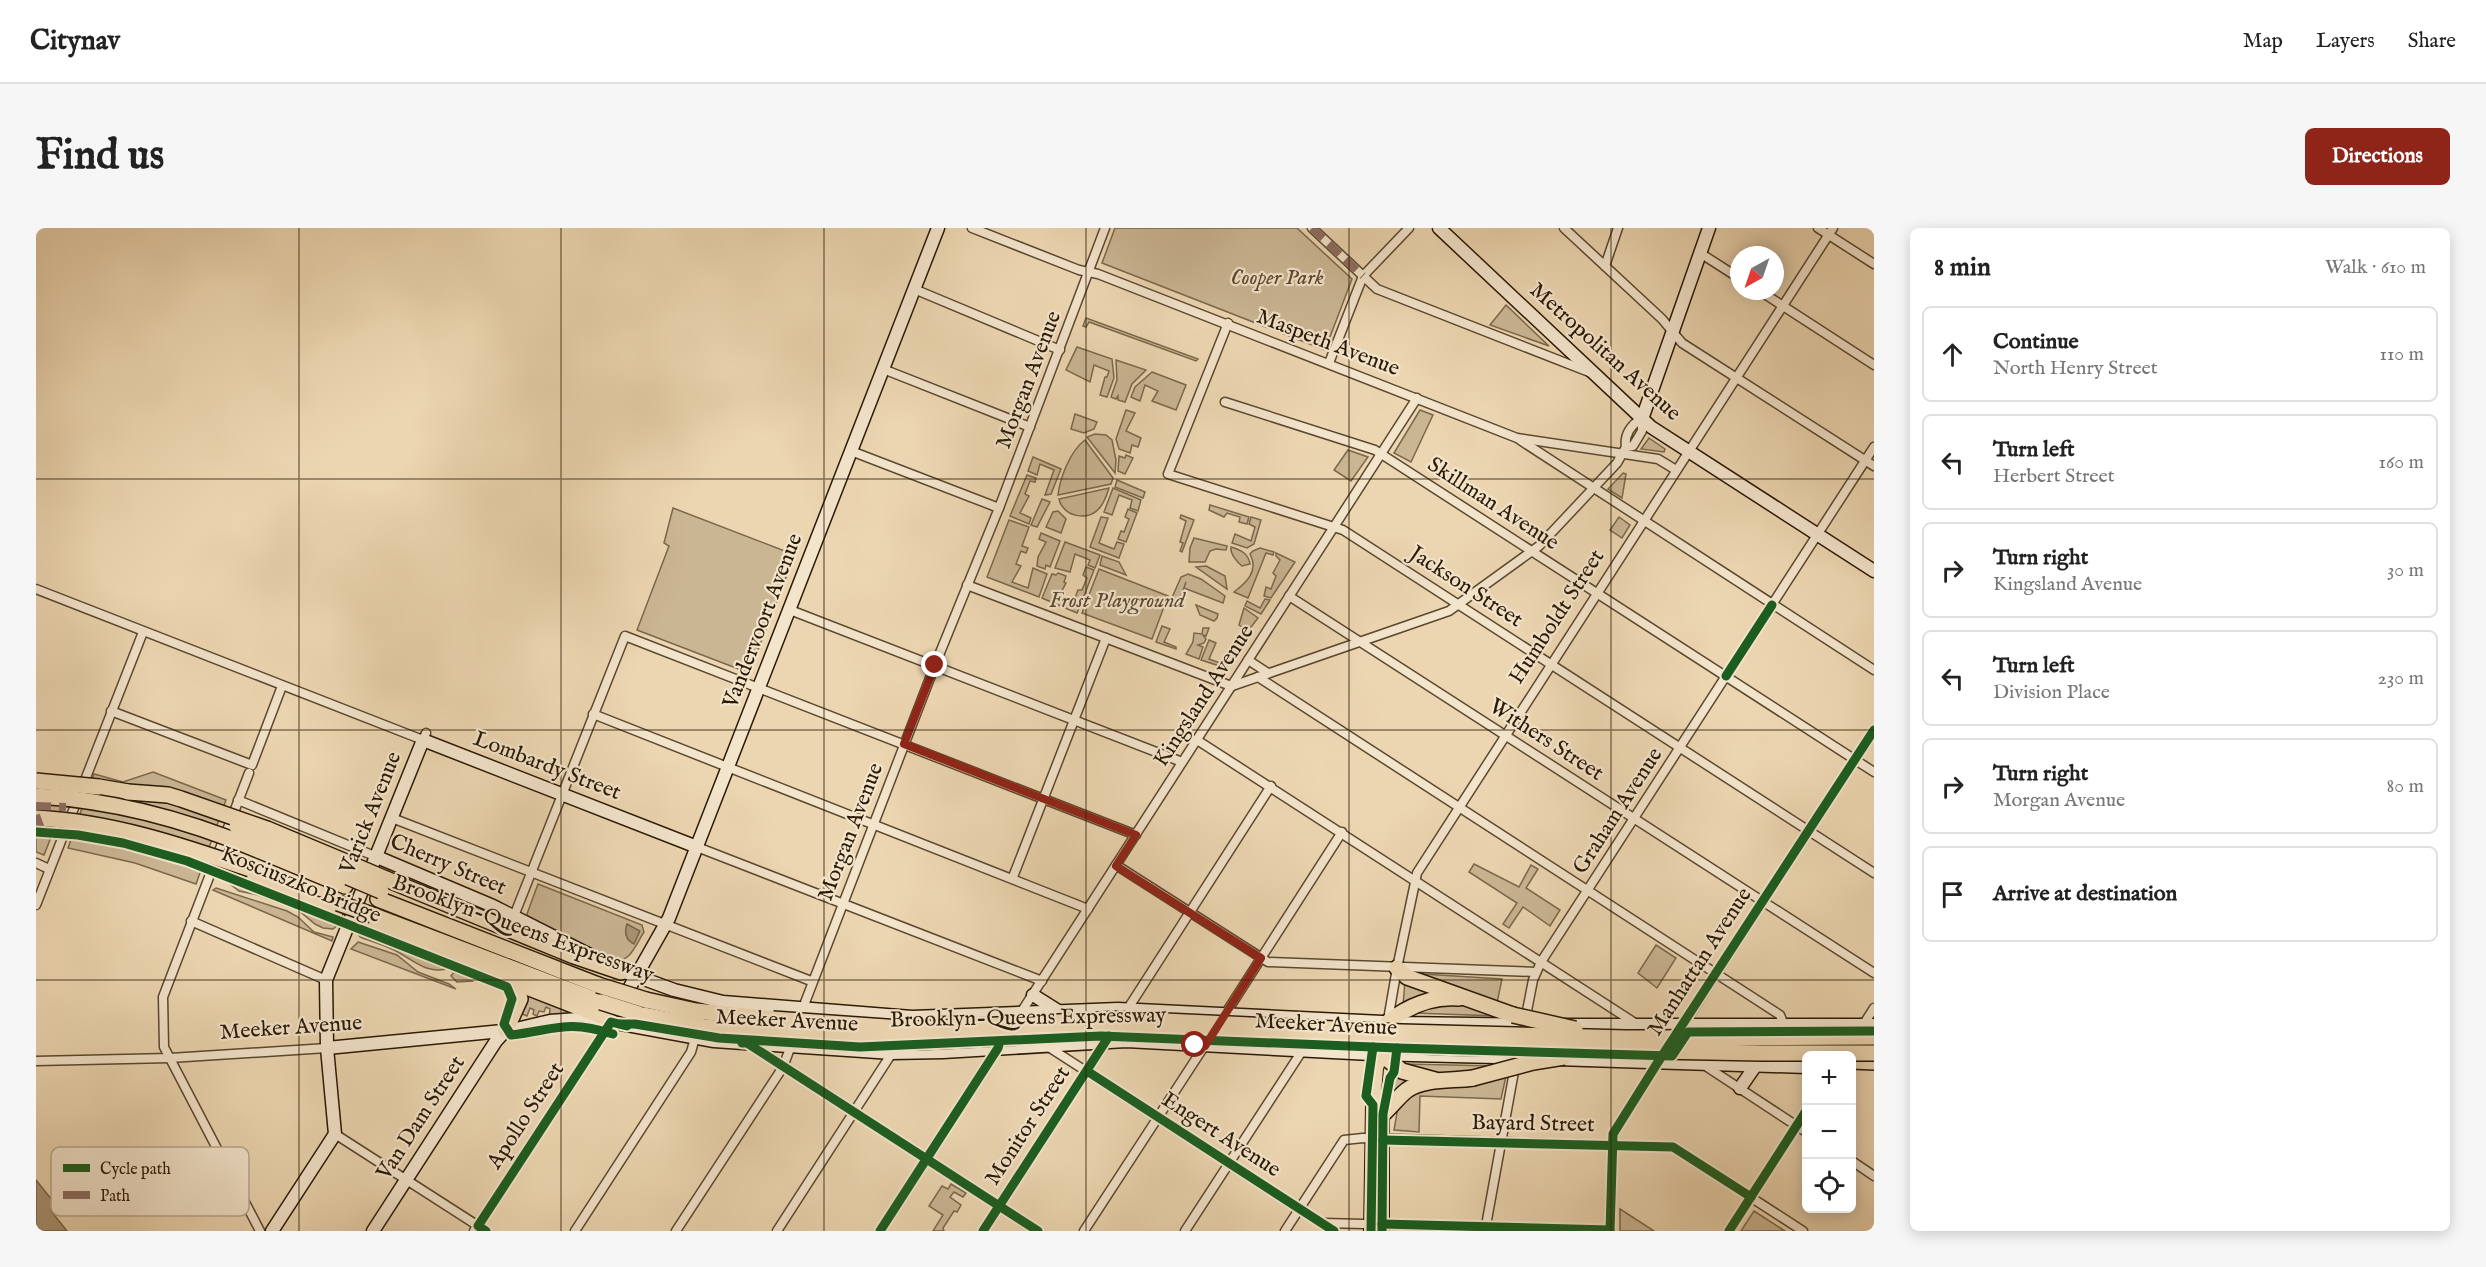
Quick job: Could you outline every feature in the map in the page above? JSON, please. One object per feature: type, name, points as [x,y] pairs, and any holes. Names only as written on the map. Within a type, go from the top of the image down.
[{"type":"highway","points":[[43,780],[168,795],[382,890],[629,974]]},
{"type":"highway","points":[[36,796],[86,800],[149,812],[198,827],[263,839]]},
{"type":"highway","name":"Brooklyn-Queens Expressway","points":[[36,818],[120,829],[184,846],[370,920],[601,1002],[642,1007]]},
{"type":"highway","name":"Brooklyn-Queens Expressway","points":[[382,890],[424,909],[451,927],[598,985],[642,1007],[705,1027],[928,1029],[1129,1019],[1390,1032],[1626,1038],[1874,1037]]},
{"type":"highway","points":[[370,920],[596,1014],[610,1022]]},
{"type":"highway","points":[[1396,968],[1407,977],[1529,1020],[1626,1038]]},
{"type":"highway","points":[[506,1030],[519,1002],[519,991],[515,981]]},
{"type":"highway","points":[[1388,1022],[1404,1011],[1430,1000],[1449,998],[1475,1001]]},
{"type":"highway","name":"Brooklyn-Queens Expressway","points":[[770,1026],[930,1042],[1123,1032],[1389,1045],[1613,1050],[1802,1059]]},
{"type":"highway","points":[[1383,1114],[1410,1089],[1445,1081],[1473,1078],[1541,1060],[1613,1050]]},
{"type":"highway","name":"Brooklyn-Queens Expressway","points":[[1856,1055],[1874,1053]]},
{"type":"highway","points":[[1382,1055],[1393,1065],[1408,1073],[1445,1081]]},
{"type":"highway","points":[[1856,1061],[1874,1062]]},
{"type":"main road","name":"Vandervoort Avenue","points":[[610,1022],[629,974],[666,925],[938,228]]},
{"type":"main road","name":"Metropolitan Avenue","points":[[1439,228],[1642,419],[1689,452],[1874,571]]},
{"type":"main road","points":[[1642,419],[1709,228]]},
{"type":"main road","name":"Lombardy Street","points":[[424,737],[697,847]]},
{"type":"main road","name":"Varick Avenue","points":[[335,1134],[327,1048],[326,980],[424,737]]},
{"type":"main road","name":"Cherry Street","points":[[377,857],[514,916],[629,974]]},
{"type":"main road","name":"Meeker Avenue","points":[[629,974],[703,998],[746,1005],[912,1017],[1127,1010],[1524,1026],[1869,1025]]},
{"type":"main road","points":[[1033,995],[1061,1012]]},
{"type":"main road","name":"Meeker Avenue","points":[[327,1048],[506,1030],[563,1019],[610,1022],[694,1038],[892,1053],[1106,1042],[1382,1055],[1756,1065],[1802,1060]]},
{"type":"main road","name":"Humboldt Street","points":[[1382,1055],[1388,1022]]},
{"type":"main road","name":"Van Dam Street","points":[[373,1231],[496,1041],[506,1030]]},
{"type":"main road","points":[[1378,1139],[1383,1114],[1385,1072],[1382,1055]]},
{"type":"main road","points":[[1377,1227],[1378,1139],[1375,1079],[1382,1055]]},
{"type":"main road","points":[[1740,1088],[1756,1065]]},
{"type":"main road","points":[[1856,1068],[1874,1069]]},
{"type":"main road","points":[[272,1231],[335,1134]]},
{"type":"street","name":"Maspeth Avenue","points":[[972,228],[1228,323],[1517,438],[1624,451],[1658,459],[1676,470]]},
{"type":"street","name":"Morgan Avenue","points":[[676,1231],[783,1066],[842,902],[999,508],[1106,228]]},
{"type":"street","points":[[1312,228],[1377,289],[1595,375]]},
{"type":"street","points":[[1329,363],[1363,276],[1409,228]]},
{"type":"street","points":[[1564,228],[1682,343],[1874,466]]},
{"type":"street","points":[[1605,266],[1618,228]]},
{"type":"street","points":[[1818,228],[1831,231],[1874,264]]},
{"type":"street","name":"Humboldt Street","points":[[1388,1022],[1396,968],[1417,873],[1831,231]]},
{"type":"street","points":[[1700,252],[1730,272]]},
{"type":"street","points":[[914,289],[1060,350]]},
{"type":"street","points":[[1774,300],[1874,365]]},
{"type":"street","name":"Jackson Street","points":[[1228,323],[1168,474],[1343,530],[1874,873]]},
{"type":"street","points":[[883,369],[1030,427]]},
{"type":"street","name":"Kingsland Avenue","points":[[880,1231],[998,1048],[1001,1031],[1020,1013],[1033,995],[1418,398]]},
{"type":"street","name":"Skillman Avenue","points":[[1225,402],[1382,454],[1874,772]]},
{"type":"street","points":[[967,585],[1231,686],[1449,611],[1532,550],[1593,489],[1624,451],[1625,440],[1633,423],[1642,419]]},
{"type":"street","points":[[1517,438],[1874,670]]},
{"type":"street","name":"Graham Avenue","points":[[1486,1229],[1517,1058],[1536,972],[1874,447]]},
{"type":"street","points":[[851,451],[999,508]]},
{"type":"street","name":"Lombardy Street","points":[[36,589],[282,686],[424,737]]},
{"type":"street","name":"Withers Street","points":[[1289,596],[1874,973]]},
{"type":"street","points":[[790,610],[1182,762]]},
{"type":"street","points":[[36,905],[143,632]]},
{"type":"street","points":[[514,916],[625,636],[1136,835]]},
{"type":"street","points":[[1013,877],[1106,638]]},
{"type":"street","points":[[1248,660],[1268,673]]},
{"type":"street","points":[[1258,677],[1780,1015],[1784,1025]]},
{"type":"street","points":[[216,1147],[164,1047],[163,997],[282,686]]},
{"type":"street","points":[[111,711],[250,769]]},
{"type":"street","points":[[593,714],[1013,877],[1088,909]]},
{"type":"street","name":"Manhattan Avenue","points":[[1610,1231],[1613,1134],[1874,730]]},
{"type":"street","points":[[1197,740],[1639,1025]]},
{"type":"street","points":[[43,780],[80,790]]},
{"type":"street","points":[[1127,1010],[1271,786]]},
{"type":"street","name":"Cherry Street","points":[[238,800],[377,857]]},
{"type":"street","points":[[392,818],[812,981]]},
{"type":"street","points":[[1084,1231],[1342,832]]},
{"type":"street","name":"Lombardy Street","points":[[697,847],[1042,981]]},
{"type":"street","points":[[36,863],[50,869]]},
{"type":"street","points":[[1116,866],[1268,962],[1536,972]]},
{"type":"street","points":[[191,921],[326,980]]},
{"type":"street","points":[[1848,1051],[1869,1025],[1874,1008]]},
{"type":"street","name":"Apollo Street","points":[[476,1228],[610,1022]]},
{"type":"street","points":[[575,1231],[691,1052],[694,1038]]},
{"type":"street","name":"Monitor Street","points":[[983,1231],[1106,1042]]},
{"type":"street","points":[[747,1043],[1038,1231]]},
{"type":"street","name":"Engert Avenue","points":[[1044,1044],[1334,1231]]},
{"type":"street","name":"Meeker Avenue","points":[[36,1061],[170,1059],[327,1048]]},
{"type":"street","points":[[1185,1231],[1302,1051]]},
{"type":"street","points":[[777,1231],[892,1053]]},
{"type":"street","points":[[1702,1063],[1802,1129]]},
{"type":"street","points":[[1729,1231],[1802,1118]]},
{"type":"street","points":[[335,1134],[406,1179],[476,1228],[486,1231]]},
{"type":"street","name":"Bayard Street","points":[[1299,1209],[1344,1140],[1673,1147],[1803,1231]]},
{"type":"street","points":[[1856,1164],[1874,1176]]},
{"type":"street","points":[[1285,1231],[1299,1209]]},
{"type":"street","points":[[249,1210],[260,1231]]},
{"type":"street","points":[[1321,1222],[1377,1227],[1610,1231]]},
{"type":"green space","name":"Cooper Park","points":[[1115,228],[1297,228],[1352,279],[1325,350],[1102,263]]},
{"type":"green space","points":[[1506,305],[1549,346],[1490,325]]},
{"type":"green space","points":[[1086,318],[1198,359],[1196,361],[1089,322],[1086,327],[1083,326]]},
{"type":"green space","points":[[1077,347],[1112,359],[1114,378],[1107,397],[1100,395],[1109,371],[1094,365],[1090,382],[1066,370]]},
{"type":"green space","points":[[1116,360],[1146,370],[1132,384],[1125,402],[1118,400],[1118,396],[1116,399],[1111,397],[1117,380]]},
{"type":"green space","points":[[1152,372],[1186,385],[1176,410],[1152,401],[1158,391],[1145,385],[1140,401],[1131,397],[1135,387]]},
{"type":"green space","points":[[1126,410],[1135,413],[1126,431],[1141,438],[1138,447],[1132,445],[1130,453],[1119,449],[1116,439]]},
{"type":"green space","points":[[1420,410],[1433,415],[1411,462],[1394,453]]},
{"type":"green space","points":[[1075,414],[1097,422],[1094,429],[1084,433],[1071,429]]},
{"type":"green space","points":[[1095,434],[1106,435],[1112,440],[1116,460],[1115,473],[1087,437]]},
{"type":"green space","points":[[1649,438],[1665,449],[1664,452],[1641,449]]},
{"type":"green space","points":[[1085,440],[1113,478],[1111,484],[1058,495],[1067,465]]},
{"type":"green space","points":[[1348,450],[1368,457],[1351,481],[1334,470]]},
{"type":"green space","points":[[1126,455],[1133,458],[1125,474],[1118,471],[1119,456],[1125,458]]},
{"type":"green space","points":[[1033,457],[1061,469],[1051,494],[1045,495],[1054,470],[1040,464],[1037,475],[1028,471]]},
{"type":"green space","points":[[1623,473],[1626,474],[1622,498],[1608,489]]},
{"type":"green space","points":[[1027,475],[1036,478],[1035,482],[1030,481],[1025,494],[1029,496],[1020,513],[1031,518],[1029,524],[1010,516]]},
{"type":"green space","points":[[1117,480],[1145,492],[1143,498],[1115,487]]},
{"type":"green space","points":[[1109,488],[1102,504],[1090,515],[1071,514],[1059,499]]},
{"type":"green space","points":[[1113,488],[1141,500],[1138,511],[1130,508],[1132,500],[1119,495],[1112,515],[1104,512]]},
{"type":"green space","points":[[1042,499],[1050,502],[1037,527],[1031,525]]},
{"type":"green space","points":[[1210,505],[1249,517],[1247,524],[1239,522],[1240,517],[1227,513],[1224,517],[1209,510]]},
{"type":"green space","points":[[673,508],[790,553],[789,557],[793,559],[749,673],[637,630],[669,546],[664,543]]},
{"type":"green space","points":[[1128,509],[1137,513],[1126,542],[1118,539],[1121,531],[1124,532],[1129,519],[1125,517]]},
{"type":"green space","points":[[1058,511],[1066,519],[1061,533],[1046,527],[1053,512]]},
{"type":"green space","points":[[1181,515],[1194,520],[1182,552],[1180,551],[1183,543],[1180,542],[1186,521],[1180,518]]},
{"type":"green space","points":[[1101,517],[1108,518],[1099,543],[1114,549],[1117,542],[1124,544],[1119,558],[1090,547]]},
{"type":"green space","points":[[1251,517],[1261,520],[1254,544],[1247,548],[1232,543],[1235,534],[1251,541],[1255,527],[1249,524]]},
{"type":"green space","points":[[1619,517],[1630,525],[1622,538],[1610,530]]},
{"type":"green space","points":[[1009,520],[1029,527],[1022,546],[1028,548],[1026,553],[1021,551],[1016,564],[1021,566],[1012,582],[1028,588],[1033,568],[1047,574],[1039,597],[987,577]]},
{"type":"green space","points":[[1041,533],[1060,541],[1050,567],[1046,565],[1045,569],[1037,566],[1038,557],[1046,542],[1039,539]]},
{"type":"green space","points":[[1194,538],[1227,546],[1226,550],[1210,551],[1205,562],[1189,562],[1190,548]]},
{"type":"green space","points":[[1065,542],[1100,555],[1095,568],[1088,565],[1090,560],[1075,554],[1070,572],[1055,568]]},
{"type":"green space","points":[[1231,547],[1243,552],[1250,564],[1242,566],[1233,555]]},
{"type":"green space","points":[[1260,548],[1274,552],[1273,555],[1266,553],[1248,598],[1234,592],[1250,576],[1253,566],[1250,554]]},
{"type":"green space","points":[[1276,553],[1295,562],[1271,598],[1264,596],[1266,587],[1271,589],[1276,576],[1273,573],[1280,560]]},
{"type":"green space","points":[[1102,556],[1119,562],[1126,575],[1100,565]]},
{"type":"green space","points":[[1206,566],[1225,576],[1227,589],[1196,567]]},
{"type":"green space","points":[[1086,567],[1094,570],[1082,601],[1075,598],[1078,590],[1082,590],[1087,578],[1083,575]]},
{"type":"green space","name":"Frost Playground","points":[[1099,569],[1168,596],[1152,639],[1082,613]]},
{"type":"green space","points":[[1058,573],[1066,576],[1064,582],[1066,583],[1057,600],[1072,606],[1075,600],[1081,603],[1077,613],[1042,598],[1052,574]]},
{"type":"green space","points":[[1188,574],[1201,579],[1225,596],[1223,603],[1184,588],[1186,582],[1179,602],[1171,600],[1181,577]]},
{"type":"green space","points":[[1265,599],[1270,600],[1261,614],[1245,606],[1247,601],[1260,608]]},
{"type":"green space","points":[[1196,605],[1218,614],[1217,618],[1214,621],[1200,615]]},
{"type":"green space","points":[[1244,608],[1258,618],[1248,631],[1239,625]]},
{"type":"green space","points":[[1162,626],[1170,629],[1164,642],[1176,649],[1156,642]]},
{"type":"green space","points":[[1203,628],[1209,628],[1206,636],[1203,635],[1206,639],[1204,643],[1198,645],[1203,647],[1199,659],[1186,654],[1193,642],[1194,633],[1202,634]]},
{"type":"green space","points":[[1209,640],[1216,643],[1209,659],[1223,664],[1227,657],[1231,659],[1226,668],[1201,660]]},
{"type":"green space","points":[[153,772],[226,800],[196,884],[135,863],[68,848],[94,774],[123,782]]},
{"type":"green space","points":[[36,783],[68,794],[44,855],[36,852]]},
{"type":"green space","points":[[1474,864],[1519,887],[1531,865],[1538,869],[1526,888],[1560,910],[1550,926],[1523,907],[1509,928],[1503,924],[1517,903],[1469,872]]},
{"type":"green space","points":[[225,880],[339,924],[333,929],[323,928],[298,910],[258,895],[239,891]]},
{"type":"green space","points":[[538,884],[642,925],[644,932],[628,956],[624,959],[613,960],[528,916]]},
{"type":"green space","points":[[216,888],[287,911],[298,917],[314,932],[333,937],[332,941],[213,890]]},
{"type":"green space","points":[[357,932],[450,968],[434,970],[426,968],[392,949],[360,937]]},
{"type":"green space","points":[[358,942],[397,955],[418,972],[456,989],[351,949]]},
{"type":"green space","points":[[1656,945],[1676,958],[1657,988],[1638,973]]},
{"type":"green space","points":[[454,972],[473,979],[473,981],[457,982],[451,976]]},
{"type":"green space","points":[[1423,975],[1502,979],[1497,1003]]},
{"type":"green space","points":[[1405,981],[1434,992],[1403,1005]]},
{"type":"green space","points":[[525,994],[588,1014],[549,1019],[550,1009],[546,1007],[544,1012],[539,1011],[537,1016],[530,1008],[527,1016],[520,1013]]},
{"type":"green space","points":[[1464,1003],[1497,1016],[1414,1013],[1422,1007]]},
{"type":"green space","points":[[1406,1064],[1497,1066],[1451,1073],[1404,1067]]},
{"type":"green space","points":[[1506,1076],[1501,1099],[1420,1096],[1419,1132],[1394,1130],[1398,1107],[1416,1090]]},
{"type":"green space","points":[[1399,1077],[1412,1079],[1394,1096],[1391,1092],[1392,1079]]},
{"type":"green space","points":[[951,1184],[966,1193],[963,1197],[954,1192],[950,1197],[961,1205],[957,1212],[954,1211],[943,1228],[944,1231],[933,1231],[943,1215],[929,1206],[942,1186],[948,1189]]},
{"type":"green space","points":[[1620,1209],[1654,1231],[1620,1231]]},
{"type":"green space","points":[[1754,1211],[1785,1231],[1741,1231]]},
{"type":"shaded area","points":[[627,924],[640,931],[634,944],[626,936]]},
{"type":"shaded area","points":[[36,1180],[51,1199],[51,1216],[55,1216],[67,1231],[36,1231]]},
{"type":"marked path","points":[[1312,228],[1363,276]]},
{"type":"marked path","points":[[36,806],[66,807]]},
{"type":"marked path","points":[[36,815],[44,837]]},
{"type":"cycle path","points":[[1726,676],[1772,605]]},
{"type":"cycle path","points":[[1610,1231],[1613,1134],[1874,730]]},
{"type":"cycle path","name":"Kosciuszko Bridge","points":[[36,832],[78,835],[123,843],[187,861],[507,987],[512,999],[504,1024],[511,1035],[572,1026],[613,1034]]},
{"type":"cycle path","points":[[486,1231],[478,1226],[611,1022],[627,1026]]},
{"type":"cycle path","points":[[620,1024],[635,1024],[719,1038],[860,1047],[1101,1036],[1672,1056],[1688,1032],[1874,1031]]},
{"type":"cycle path","points":[[983,1231],[1109,1036]]},
{"type":"cycle path","points":[[880,1231],[998,1048],[1000,1041]]},
{"type":"cycle path","points":[[742,1043],[747,1043],[1038,1231]]},
{"type":"cycle path","points":[[1371,1231],[1373,1105],[1366,1096],[1373,1047]]},
{"type":"cycle path","points":[[1382,1231],[1383,1114],[1390,1078],[1394,1072],[1397,1048]]},
{"type":"cycle path","points":[[1087,1071],[1334,1231]]},
{"type":"cycle path","points":[[1729,1231],[1802,1117]]},
{"type":"cycle path","points":[[1383,1140],[1673,1147],[1751,1197]]},
{"type":"cycle path","points":[[1382,1224],[1610,1230]]},
{"type":"route","points":[[935,665],[904,744],[1136,835],[1116,866],[1261,958],[1205,1046],[1195,1045]]}]
